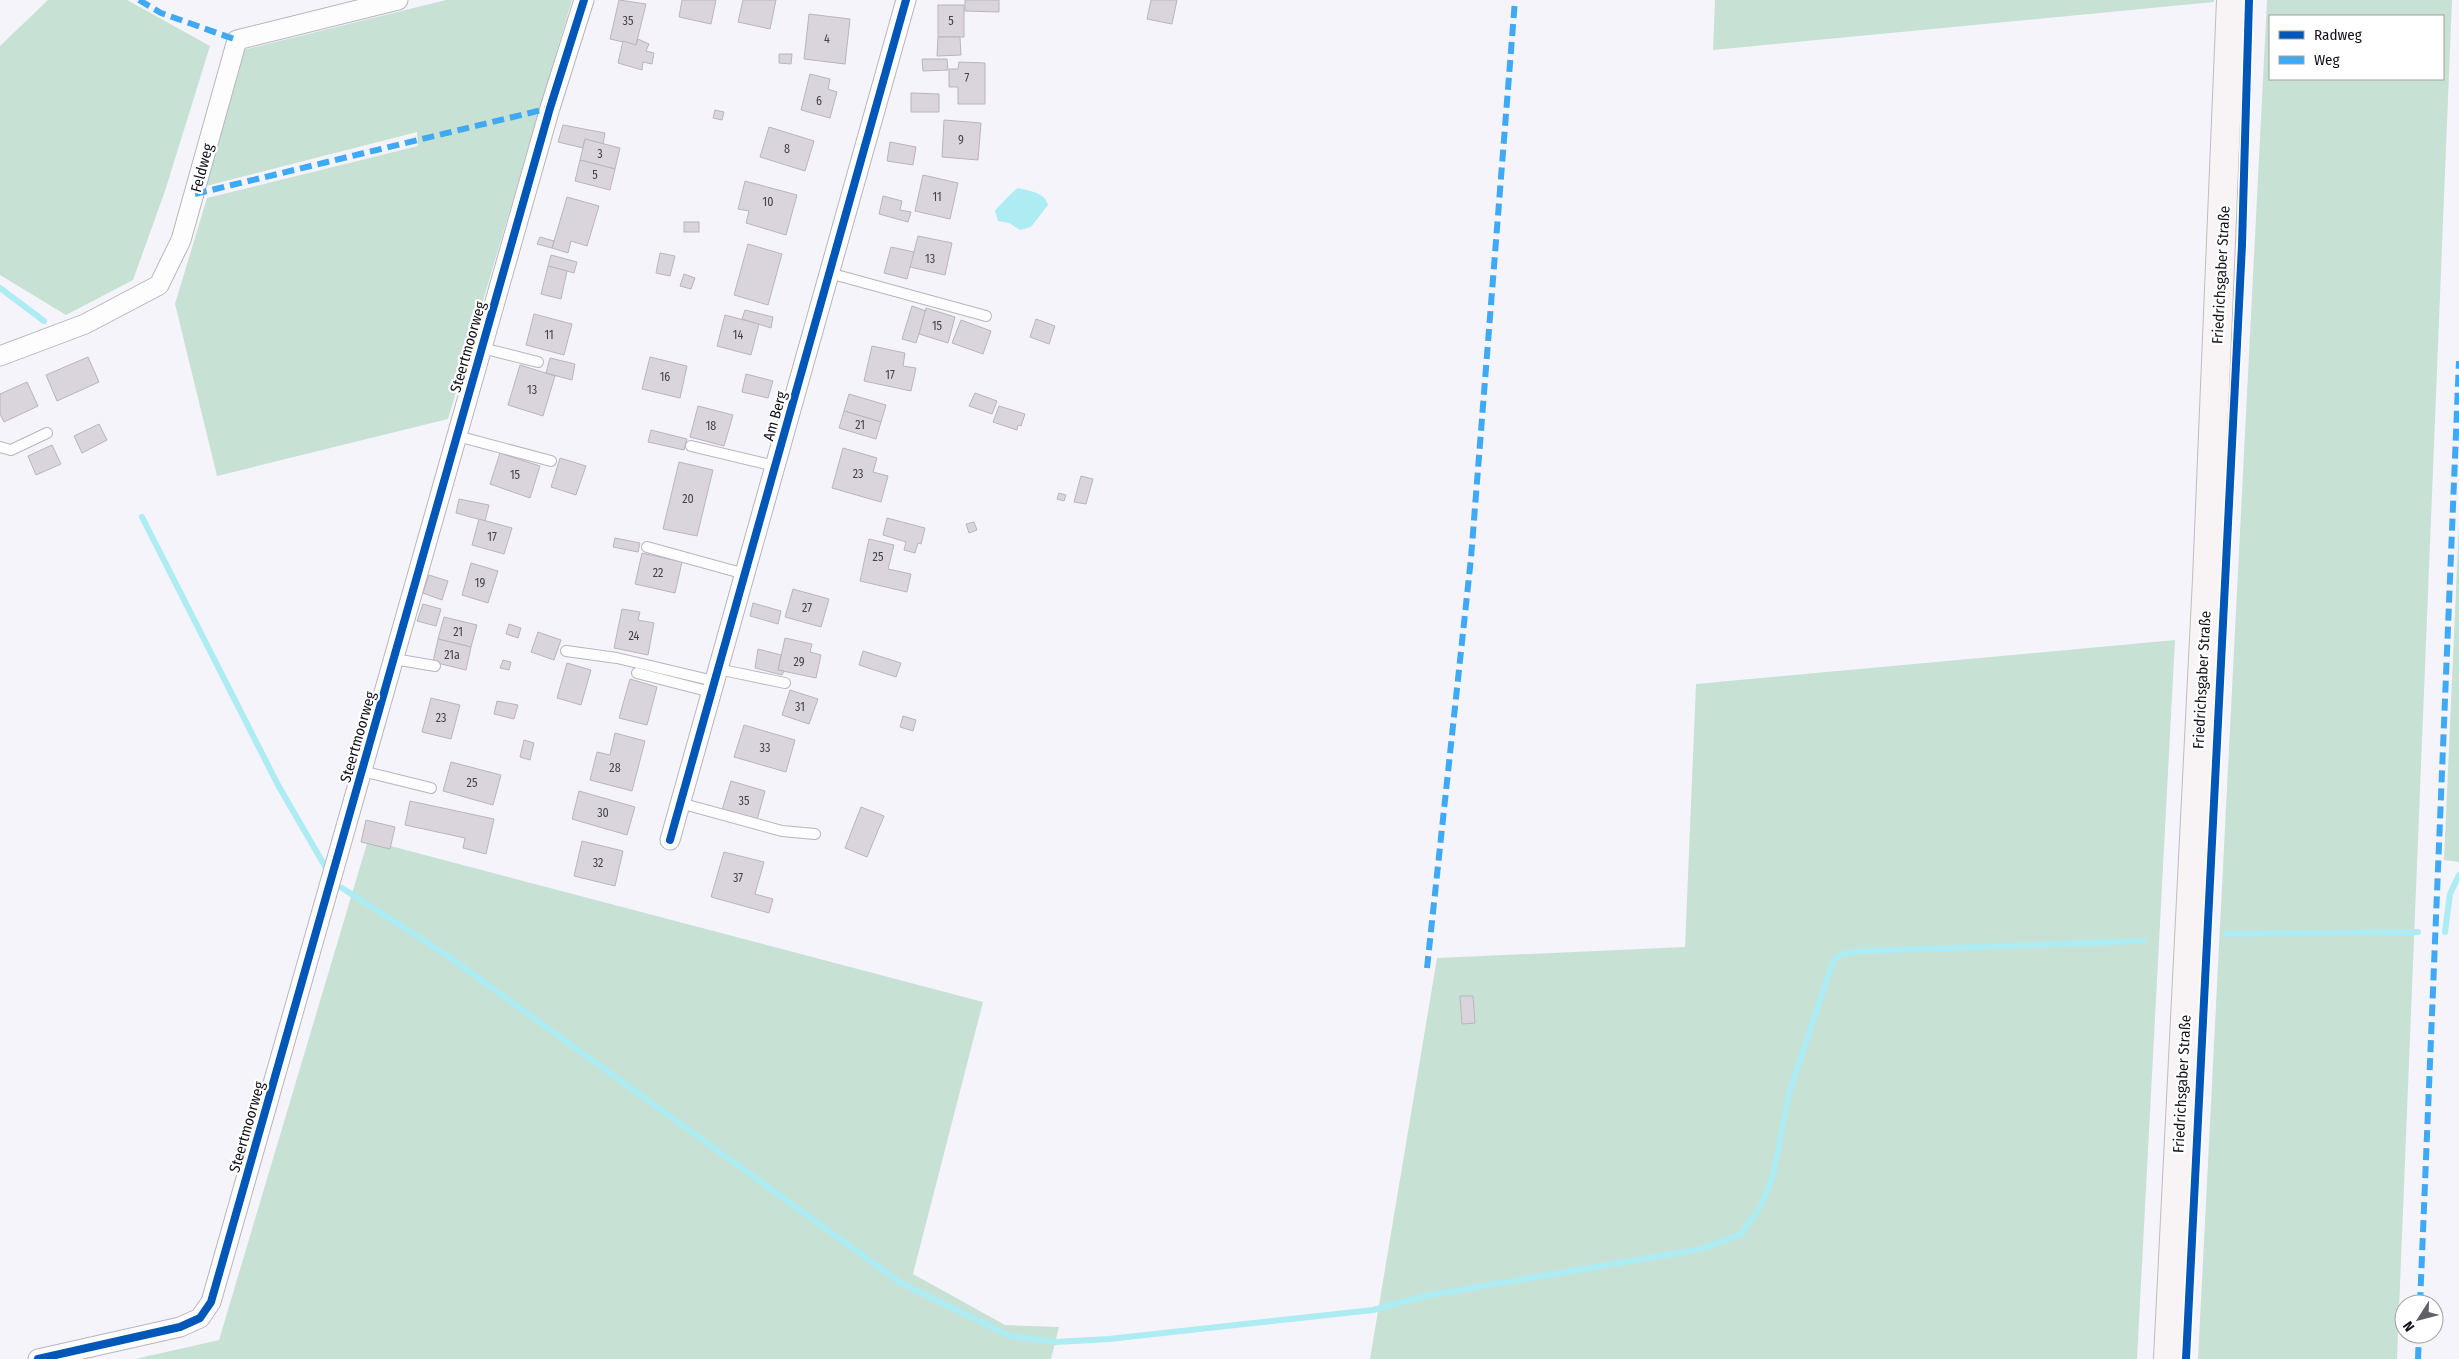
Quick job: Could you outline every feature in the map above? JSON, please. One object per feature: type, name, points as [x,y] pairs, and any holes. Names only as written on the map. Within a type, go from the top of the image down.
[{"type":"main road","name":"Friedrichsgaber Straße","points":[[2168,1359],[2207,569],[2231,0]]},
{"type":"street","name":"Feldweg","points":[[0,356],[85,324],[160,285],[181,240],[236,40],[398,0]]},
{"type":"street","name":"Steertmoorweg","points":[[38,1359],[180,1327],[200,1318],[211,1302],[550,108],[584,0]]},
{"type":"street","name":"Am Berg","points":[[670,840],[906,0]]},
{"type":"lane","points":[[829,273],[986,316]]},
{"type":"lane","points":[[482,348],[538,362]]},
{"type":"lane","points":[[0,447],[11,450],[47,434]]},
{"type":"lane","points":[[457,436],[551,461]]},
{"type":"lane","points":[[691,446],[775,466]]},
{"type":"lane","points":[[647,547],[745,574]]},
{"type":"lane","points":[[566,651],[618,658],[714,681]]},
{"type":"lane","points":[[394,658],[435,666]]},
{"type":"lane","points":[[638,673],[714,681],[785,683]]},
{"type":"lane","points":[[362,771],[431,788]]},
{"type":"lane","points":[[680,803],[782,831],[815,834]]},
{"type":"green space","points":[[48,0],[127,0],[210,46],[165,191],[133,280],[66,315],[0,275],[0,46]]},
{"type":"green space","points":[[446,0],[572,0],[448,419],[217,476],[175,304],[207,198],[418,146],[417,132],[206,186],[243,50]]},
{"type":"green space","points":[[1715,0],[2214,0],[2214,2],[1713,50]]},
{"type":"green space","points":[[2267,0],[2452,0],[2400,1294],[2394,1294],[2394,1344],[2398,1344],[2397,1359],[2198,1359]]},
{"type":"green space","points":[[2459,522],[2459,862],[2444,860]]},
{"type":"green space","points":[[2175,640],[2137,1359],[1370,1359],[1437,958],[1685,947],[1696,684]]},
{"type":"green space","points":[[368,840],[983,1002],[913,1274],[1005,1325],[1059,1327],[1051,1359],[135,1359],[219,1340]]},
{"type":"water","points":[[1018,188],[1032,191],[1044,197],[1048,205],[1031,227],[1020,230],[1009,223],[998,221],[995,211]]},
{"type":"building","points":[[619,0],[646,4],[636,45],[610,39]]},
{"type":"building","points":[[682,0],[716,0],[711,24],[679,17]]},
{"type":"building","points":[[743,0],[776,0],[770,29],[738,22]]},
{"type":"building","points":[[965,0],[999,0],[999,12],[965,11]]},
{"type":"building","points":[[1151,0],[1177,0],[1172,24],[1147,19]]},
{"type":"building","points":[[938,5],[964,5],[964,37],[938,37]]},
{"type":"building","points":[[809,14],[850,19],[845,64],[804,59]]},
{"type":"building","points":[[938,37],[960,37],[961,55],[937,56]]},
{"type":"building","points":[[638,39],[649,44],[646,51],[654,53],[652,64],[643,62],[642,70],[618,63],[623,41],[636,45]]},
{"type":"building","points":[[779,54],[792,54],[791,64],[779,63]]},
{"type":"building","points":[[922,59],[947,59],[948,70],[923,71]]},
{"type":"building","points":[[959,62],[985,63],[985,104],[958,104],[958,87],[949,87],[949,69],[958,69]]},
{"type":"building","points":[[810,74],[830,79],[828,89],[837,92],[830,118],[801,110]]},
{"type":"building","points":[[911,93],[939,94],[939,112],[911,112]]},
{"type":"building","points":[[715,110],[724,112],[722,120],[713,118]]},
{"type":"building","points":[[944,120],[981,123],[978,160],[942,157]]},
{"type":"building","points":[[563,125],[605,133],[603,144],[585,139],[583,148],[558,142]]},
{"type":"building","points":[[769,127],[814,141],[805,171],[760,157]]},
{"type":"building","points":[[585,139],[620,148],[615,169],[580,160]]},
{"type":"building","points":[[890,142],[916,147],[913,165],[887,161]]},
{"type":"building","points":[[580,160],[615,169],[610,190],[575,181]]},
{"type":"building","points":[[923,175],[958,183],[950,219],[915,211]]},
{"type":"building","points":[[745,181],[797,195],[786,235],[746,223],[749,211],[738,209]]},
{"type":"building","points":[[883,196],[902,201],[900,210],[911,212],[908,222],[879,214]]},
{"type":"building","points":[[567,197],[599,206],[587,246],[571,241],[568,253],[552,248]]},
{"type":"building","points":[[684,222],[699,222],[699,232],[684,232]]},
{"type":"building","points":[[918,236],[952,243],[945,275],[910,267]]},
{"type":"building","points":[[540,237],[554,241],[552,248],[537,244]]},
{"type":"building","points":[[748,244],[782,254],[768,305],[734,295]]},
{"type":"building","points":[[891,247],[914,252],[907,279],[884,273]]},
{"type":"building","points":[[660,253],[675,256],[670,276],[656,273]]},
{"type":"building","points":[[551,255],[577,262],[574,273],[548,266]]},
{"type":"building","points":[[548,266],[567,271],[561,299],[541,294]]},
{"type":"building","points":[[684,274],[695,278],[691,289],[680,286]]},
{"type":"building","points":[[912,306],[926,311],[916,343],[902,339]]},
{"type":"building","points":[[926,308],[955,317],[948,343],[919,334]]},
{"type":"building","points":[[745,310],[773,317],[771,328],[742,319]]},
{"type":"building","points":[[534,314],[572,324],[564,355],[526,345]]},
{"type":"building","points":[[725,315],[759,324],[751,355],[717,346]]},
{"type":"building","points":[[1036,319],[1055,326],[1049,344],[1030,337]]},
{"type":"building","points":[[961,320],[991,331],[983,354],[952,343]]},
{"type":"building","points":[[872,346],[905,353],[903,366],[916,368],[911,391],[864,381]]},
{"type":"building","points":[[88,357],[99,382],[57,401],[46,375]]},
{"type":"building","points":[[650,357],[687,366],[680,398],[642,389]]},
{"type":"building","points":[[550,358],[575,364],[572,380],[546,373]]},
{"type":"building","points":[[520,365],[555,376],[543,416],[508,405]]},
{"type":"building","points":[[746,374],[773,381],[768,398],[742,392]]},
{"type":"building","points":[[27,382],[38,406],[4,422],[0,414],[0,394]]},
{"type":"building","points":[[975,393],[997,401],[992,414],[969,406]]},
{"type":"building","points":[[849,394],[886,405],[881,422],[844,411]]},
{"type":"building","points":[[698,406],[733,415],[724,446],[690,437]]},
{"type":"building","points":[[999,406],[1025,414],[1021,426],[1018,425],[1017,430],[993,422]]},
{"type":"building","points":[[844,411],[881,422],[876,439],[839,428]]},
{"type":"building","points":[[99,424],[107,440],[82,453],[74,436]]},
{"type":"building","points":[[651,430],[687,439],[684,450],[648,442]]},
{"type":"building","points":[[52,445],[61,464],[36,475],[28,456]]},
{"type":"building","points":[[843,448],[877,458],[873,472],[888,476],[881,502],[832,488]]},
{"type":"building","points":[[500,453],[540,466],[530,498],[490,484]]},
{"type":"building","points":[[560,458],[586,466],[576,495],[551,487]]},
{"type":"building","points":[[679,462],[713,470],[697,536],[663,529]]},
{"type":"building","points":[[1081,476],[1093,479],[1086,504],[1074,502]]},
{"type":"building","points":[[1059,493],[1066,495],[1064,501],[1057,499]]},
{"type":"building","points":[[459,499],[489,505],[485,521],[456,513]]},
{"type":"building","points":[[887,518],[925,528],[921,544],[918,543],[915,553],[904,550],[906,542],[883,535]]},
{"type":"building","points":[[479,519],[512,528],[504,554],[472,545]]},
{"type":"building","points":[[974,522],[977,530],[969,533],[966,524]]},
{"type":"building","points":[[615,538],[640,543],[638,552],[613,547]]},
{"type":"building","points":[[869,539],[894,545],[888,569],[911,574],[907,592],[860,581]]},
{"type":"building","points":[[642,553],[682,562],[675,593],[635,584]]},
{"type":"building","points":[[471,563],[498,571],[488,603],[462,595]]},
{"type":"building","points":[[429,575],[448,581],[442,600],[423,593]]},
{"type":"building","points":[[793,589],[829,599],[821,627],[785,617]]},
{"type":"building","points":[[753,603],[781,611],[778,624],[750,616]]},
{"type":"building","points":[[423,604],[441,609],[436,626],[417,621]]},
{"type":"building","points":[[622,609],[640,612],[638,620],[654,623],[648,655],[614,648]]},
{"type":"building","points":[[444,617],[477,625],[471,647],[438,639]]},
{"type":"building","points":[[509,624],[521,628],[518,638],[506,634]]},
{"type":"building","points":[[538,632],[561,640],[554,660],[531,652]]},
{"type":"building","points":[[785,638],[812,644],[810,652],[821,655],[816,678],[778,670]]},
{"type":"building","points":[[438,639],[471,647],[466,670],[433,662]]},
{"type":"building","points":[[758,649],[781,655],[778,670],[784,671],[782,675],[755,668]]},
{"type":"building","points":[[863,651],[901,663],[896,677],[859,665]]},
{"type":"building","points":[[503,660],[511,662],[509,670],[500,668]]},
{"type":"building","points":[[567,663],[591,670],[581,705],[557,698]]},
{"type":"building","points":[[630,679],[657,687],[647,725],[619,718]]},
{"type":"building","points":[[790,690],[818,699],[809,724],[782,715]]},
{"type":"building","points":[[431,698],[460,705],[451,739],[422,732]]},
{"type":"building","points":[[497,701],[518,705],[514,719],[494,714]]},
{"type":"building","points":[[903,716],[916,720],[913,731],[900,727]]},
{"type":"building","points":[[744,725],[795,740],[786,772],[734,757]]},
{"type":"building","points":[[615,733],[645,741],[632,791],[590,780],[597,752],[610,755]]},
{"type":"building","points":[[524,740],[534,743],[530,760],[520,757]]},
{"type":"building","points":[[451,762],[501,775],[493,805],[443,791]]},
{"type":"building","points":[[731,781],[765,791],[757,820],[722,810]]},
{"type":"building","points":[[579,791],[635,807],[627,835],[572,819]]},
{"type":"building","points":[[410,801],[494,819],[486,854],[463,848],[465,838],[405,825]]},
{"type":"building","points":[[861,807],[884,816],[867,857],[845,848]]},
{"type":"building","points":[[366,820],[395,827],[390,849],[361,842]]},
{"type":"building","points":[[582,841],[623,851],[615,886],[574,876]]},
{"type":"building","points":[[724,852],[764,862],[755,894],[773,899],[769,913],[711,897]]},
{"type":"building","points":[[1460,996],[1473,996],[1475,1023],[1462,1024]]},
{"type":"waterway","points":[[0,288],[44,321]]},
{"type":"waterway","points":[[142,517],[278,785],[326,868]]},
{"type":"waterway","points":[[2445,932],[2450,894],[2459,875]]},
{"type":"waterway","points":[[342,888],[445,954],[901,1283],[1010,1336],[1055,1342],[1109,1339],[1373,1310],[1425,1296],[1701,1249],[1741,1234],[1761,1206],[1773,1175],[1789,1093],[1833,961],[1841,954],[1862,951],[2143,941]]},
{"type":"waterway","points":[[2226,934],[2418,932]]},
{"type":"marked path","points":[[139,0],[161,13],[237,40]]},
{"type":"marked path","points":[[1427,968],[1471,558],[1515,0]]},
{"type":"marked path","points":[[195,194],[550,108]]},
{"type":"marked path","points":[[2420,1294],[2459,361]]},
{"type":"marked path","points":[[2418,1359],[2419,1344]]},
{"type":"cycle path","points":[[38,1359],[180,1327],[200,1318],[211,1302],[550,108],[584,0]]},
{"type":"cycle path","points":[[670,840],[906,0]]},
{"type":"cycle path","points":[[2186,1359],[2242,245],[2249,0]]}]
